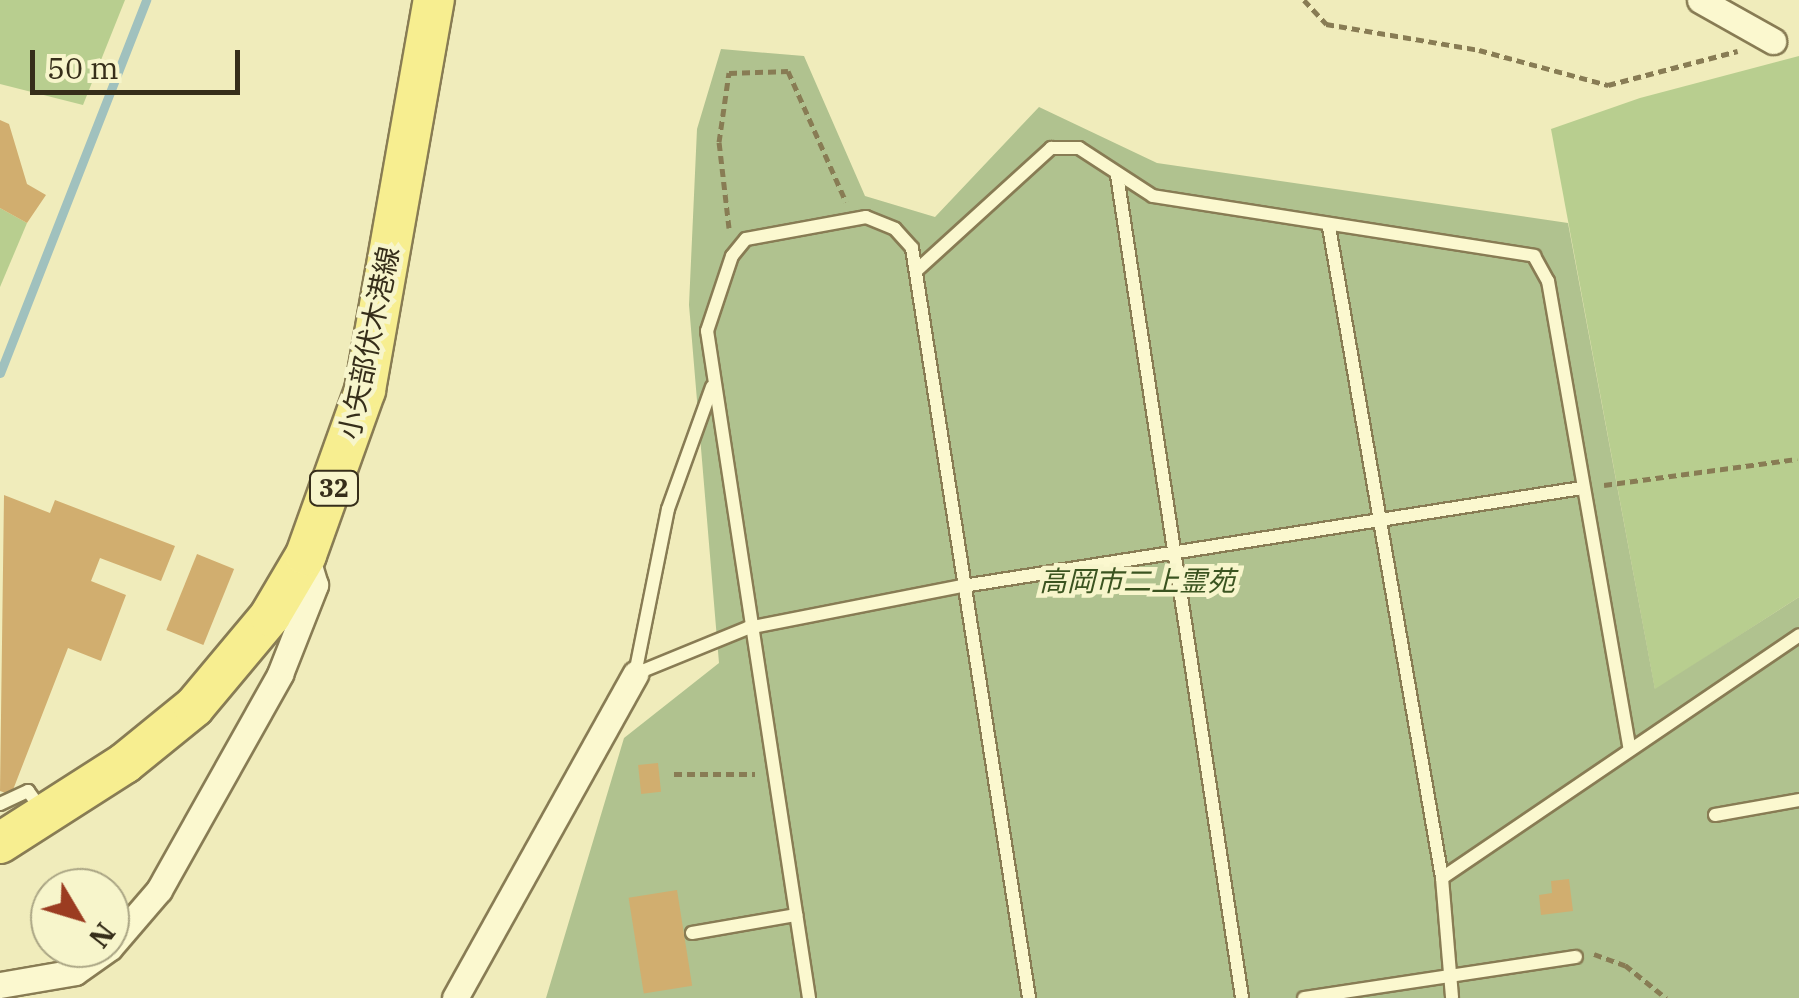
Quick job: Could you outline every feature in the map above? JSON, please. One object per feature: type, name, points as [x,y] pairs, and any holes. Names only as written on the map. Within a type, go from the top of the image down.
[{"type":"main road","name":"小矢部伏木港線","points":[[0,842],[46,817],[194,708],[270,616],[306,555],[364,390],[434,0]]},
{"type":"street","points":[[1700,0],[1773,41]]},
{"type":"street","points":[[130,924],[159,890],[280,674],[315,586],[306,555]]},
{"type":"street","points":[[456,998],[635,674]]},
{"type":"street","points":[[0,985],[82,968]]},
{"type":"lane","points":[[916,271],[1050,148],[1079,148],[1153,196],[1329,227],[1534,256],[1548,281],[1630,749]]},
{"type":"lane","points":[[1117,175],[1242,998]]},
{"type":"lane","points":[[809,998],[748,628],[707,331],[732,256],[746,239],[866,216],[895,229],[912,248],[1029,998]]},
{"type":"lane","points":[[1329,227],[1383,517],[1442,878],[1452,998]]},
{"type":"lane","points":[[635,674],[668,509],[714,382]]},
{"type":"lane","points":[[635,674],[748,628],[963,586],[1582,488]]},
{"type":"lane","points":[[1442,878],[1799,636]]},
{"type":"lane","points":[[0,804],[28,791],[46,817]]},
{"type":"lane","points":[[1715,815],[1799,800]]},
{"type":"lane","points":[[692,933],[796,915]]},
{"type":"lane","points":[[1304,998],[1576,956]]},
{"type":"path","points":[[1304,0],[1326,24],[1478,50],[1608,85],[1773,41]]},
{"type":"path","points":[[732,256],[719,142],[729,72],[788,71],[853,219]]},
{"type":"path","points":[[1582,488],[1797,459]]},
{"type":"path","points":[[674,774],[772,774]]},
{"type":"path","points":[[1576,956],[1596,954],[1625,964],[1666,998]]},
{"type":"green space","points":[[0,0],[125,0],[83,105],[0,84]]},
{"type":"green space","name":"高岡市二上霊苑","points":[[721,49],[804,56],[865,196],[935,217],[1039,107],[1157,163],[1568,223],[1655,689],[1799,597],[1799,998],[546,998],[624,738],[719,663],[689,305],[697,129]]},
{"type":"green space","points":[[1799,56],[1799,597],[1655,690],[1551,129],[1640,98]]},
{"type":"green space","points":[[0,208],[27,223],[0,287]]},
{"type":"building","points":[[0,120],[9,124],[27,184],[46,195],[27,223],[0,208]]},
{"type":"building","points":[[4,495],[50,513],[55,500],[175,546],[161,581],[100,558],[91,581],[126,595],[101,661],[68,648],[11,795],[0,791]]},
{"type":"building","points":[[197,554],[234,569],[203,645],[166,630]]},
{"type":"building","points":[[658,763],[661,792],[641,794],[638,765]]},
{"type":"building","points":[[1569,879],[1573,911],[1541,915],[1539,895],[1552,893],[1551,881]]},
{"type":"building","points":[[677,890],[692,986],[644,993],[629,898]]},
{"type":"waterway","points":[[0,373],[146,0]]}]
